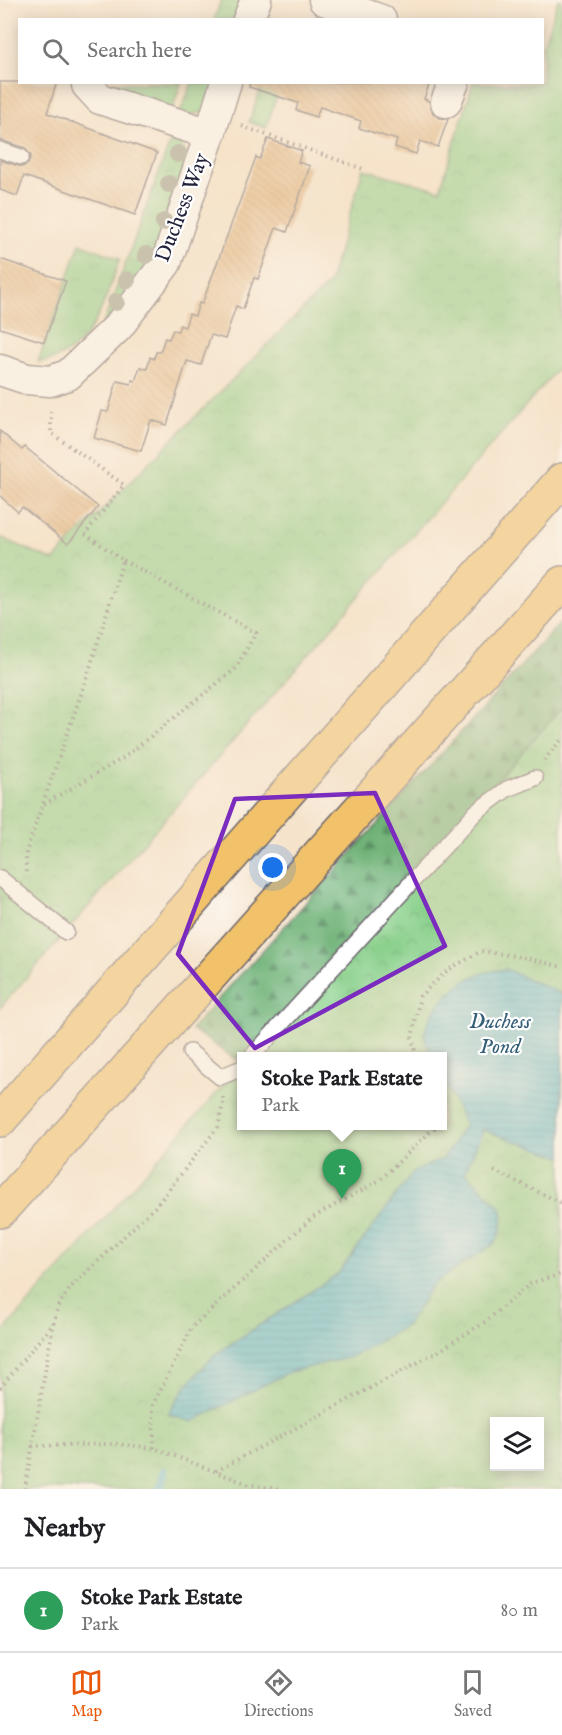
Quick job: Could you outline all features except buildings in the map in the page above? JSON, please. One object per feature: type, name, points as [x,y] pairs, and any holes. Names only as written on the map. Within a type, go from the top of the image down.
[{"type":"highway","points":[[0,1119],[562,480]]},
{"type":"highway","points":[[0,1211],[562,583]]},
{"type":"street","points":[[249,18],[256,0]]},
{"type":"street","points":[[324,0],[375,18]]},
{"type":"street","points":[[87,84],[100,99],[213,126]]},
{"type":"street","name":"Duchess Way","points":[[50,381],[68,375],[118,327],[166,263],[225,84]]},
{"type":"street","points":[[0,370],[27,379],[50,381]]},
{"type":"lane","points":[[0,150],[21,157]]},
{"type":"lane","points":[[256,1052],[476,812],[507,789],[535,778]]},
{"type":"lane","points":[[0,878],[66,932]]},
{"type":"lane","points":[[190,1052],[220,1077],[237,1070]]},
{"type":"path","points":[[213,126],[363,169]]},
{"type":"path","points":[[44,804],[125,757],[235,669],[256,633],[123,560],[85,534],[124,485],[51,433],[50,381]]},
{"type":"path","points":[[29,901],[26,852],[87,677],[123,560]]},
{"type":"path","points":[[415,1052],[412,1037],[420,996],[448,970],[481,951],[527,958],[562,967]]},
{"type":"path","points":[[25,1489],[58,1306],[71,1287],[156,1206],[218,1127],[223,1103],[220,1077]]},
{"type":"path","points":[[154,1448],[153,1405],[192,1327],[312,1218],[380,1180],[432,1130]]},
{"type":"path","points":[[494,1171],[562,1203]]},
{"type":"path","points":[[216,1471],[440,1351],[485,1322],[531,1283],[562,1274]]},
{"type":"path","points":[[0,1388],[53,1325]]},
{"type":"path","points":[[32,1446],[116,1444],[154,1448],[250,1485],[280,1489]]},
{"type":"highlighted area","points":[[375,793],[445,946],[255,1048],[178,954],[235,799]]},
{"type":"green space","points":[[221,0],[249,0],[242,18],[215,18]]},
{"type":"green space","points":[[558,0],[562,0],[562,364],[0,1008],[0,537],[54,561],[68,544],[329,283],[363,169],[440,190],[473,84],[544,84],[544,42]]},
{"type":"green space","points":[[115,84],[181,84],[172,111],[120,92]]},
{"type":"green space","points":[[192,84],[219,84],[208,111],[191,115],[180,113]]},
{"type":"green space","points":[[263,84],[281,84],[266,128],[249,122]]},
{"type":"green space","points":[[172,137],[180,142],[189,164],[163,251],[101,330]]},
{"type":"green space","points":[[80,243],[120,259],[101,309],[83,339],[71,350],[56,358],[38,362]]},
{"type":"green space","points":[[562,621],[562,708],[254,1052],[237,1052],[237,1060],[191,1029]]},
{"type":"green space","points":[[562,708],[562,1489],[0,1489],[0,1335],[237,1070],[237,1130],[447,1130],[447,1052],[254,1052]]},
{"type":"water","name":"Duchess Pond","points":[[505,969],[562,994],[562,1157],[483,1130],[465,1172],[501,1208],[502,1226],[499,1235],[495,1243],[433,1284],[407,1325],[351,1357],[289,1372],[192,1422],[168,1414],[184,1389],[214,1355],[338,1274],[413,1172],[444,1158],[465,1125],[447,1086],[447,1052],[431,1052],[425,1039],[426,1030],[434,1011],[448,994],[465,981],[484,973]]},
{"type":"waterway","points":[[160,1489],[164,1471]]},
{"type":"place","name":"Stoke Park Estate","points":[[342,1199]]}]
